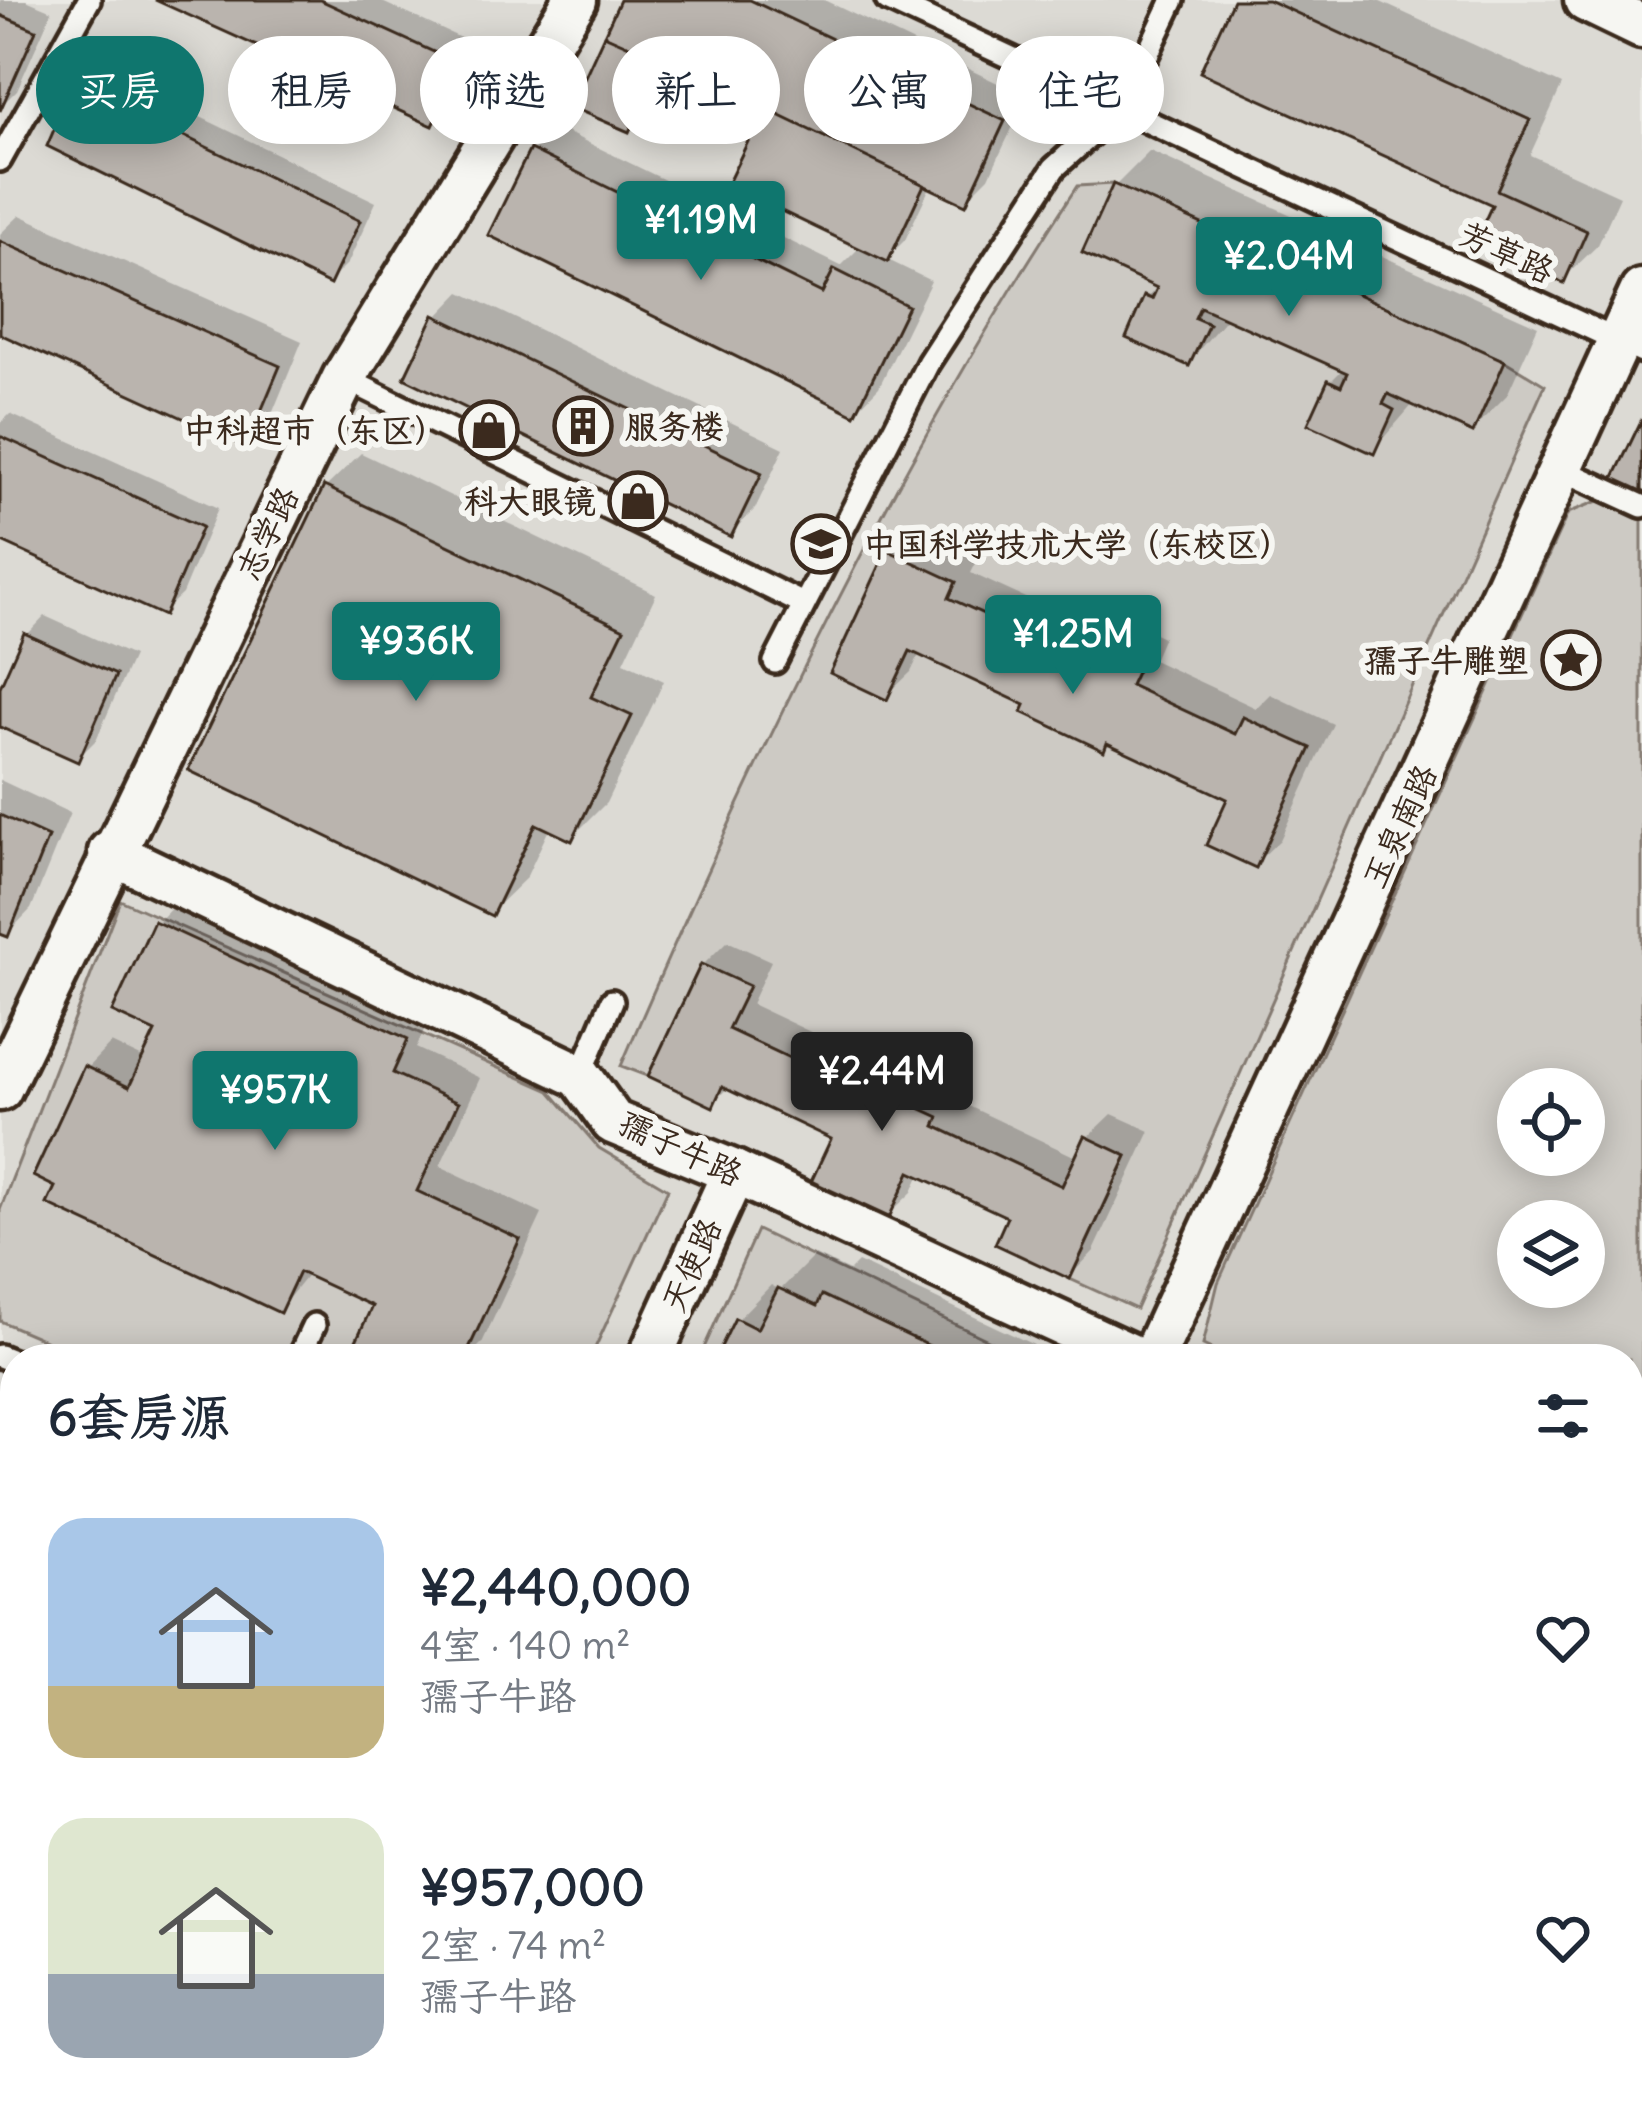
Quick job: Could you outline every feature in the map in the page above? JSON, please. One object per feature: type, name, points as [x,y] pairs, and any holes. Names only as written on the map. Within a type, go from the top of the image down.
[{"type":"street","name":"志学路","points":[[0,1088],[110,852],[344,379],[575,0]]},
{"type":"street","points":[[1586,0],[1642,27]]},
{"type":"street","name":"玉泉南路","points":[[1159,1344],[1561,469],[1630,347],[1642,291]]},
{"type":"street","name":"孺子牛路","points":[[110,852],[580,1076],[613,1122],[734,1172],[1106,1344]]},
{"type":"street","name":"天使路","points":[[656,1344],[734,1172]]},
{"type":"lane","points":[[0,160],[89,0]]},
{"type":"lane","name":"芳草路","points":[[887,0],[996,49]]},
{"type":"lane","points":[[1155,36],[1172,0]]},
{"type":"lane","name":"芳草路","points":[[1164,125],[1630,347]]},
{"type":"lane","points":[[776,662],[940,344],[1054,168],[1081,144]]},
{"type":"lane","points":[[344,379],[803,604]]},
{"type":"lane","points":[[1561,469],[1642,506]]},
{"type":"lane","points":[[580,1076],[612,1001]]},
{"type":"lane","points":[[305,1344],[314,1325]]},
{"type":"shaded area","name":"中国科学技术大学（东校区）","points":[[0,0],[1642,0],[1642,1344],[0,1344]]},
{"type":"shaded area","points":[[1113,184],[1505,361],[1545,385],[1136,1309],[1070,1279],[1127,1156],[1085,1137],[1062,1186],[935,1126],[938,1117],[851,1076],[847,1085],[728,1029],[748,986],[701,964],[648,1076],[621,1066],[775,728],[887,505],[1077,186]]},
{"type":"shaded area","points":[[1600,500],[1642,520],[1642,1344],[1203,1344],[1218,1283],[1568,513]]},
{"type":"shaded area","points":[[120,900],[550,1091],[599,1148],[668,1189],[597,1344],[53,1344],[0,1321],[0,1210]]},
{"type":"shaded area","points":[[757,1230],[996,1344],[706,1344]]},
{"type":"building","points":[[155,0],[320,0],[420,46],[420,120],[396,109],[396,36],[234,36]]},
{"type":"building","points":[[620,0],[750,0],[826,36],[804,36],[804,129],[780,118],[780,36],[612,39],[604,35]]},
{"type":"building","points":[[1233,0],[1268,0],[1530,120],[1497,190],[1587,231],[1564,283],[1475,242],[1492,205],[1200,72]]},
{"type":"building","points":[[0,15],[36,30],[0,111]]},
{"type":"building","points":[[604,35],[612,39],[612,125],[588,114],[588,70]]},
{"type":"building","points":[[972,105],[996,117],[996,140],[966,205],[836,144],[972,144]]},
{"type":"building","points":[[780,116],[804,127],[804,144],[839,144],[924,185],[888,262],[727,185],[747,144],[780,144]]},
{"type":"building","points":[[200,144],[360,221],[330,285],[47,146]]},
{"type":"building","points":[[530,149],[822,293],[834,269],[908,306],[855,415],[488,235]]},
{"type":"building","points":[[1113,184],[1273,256],[1276,248],[1341,278],[1338,285],[1505,361],[1473,433],[1388,394],[1383,404],[1394,410],[1374,454],[1308,424],[1328,380],[1341,386],[1347,373],[1200,307],[1195,318],[1209,324],[1189,366],[1126,338],[1144,296],[1152,299],[1157,288],[1082,253]]},
{"type":"building","points":[[0,241],[280,366],[246,447],[0,334]]},
{"type":"building","name":"服务楼","points":[[434,315],[762,473],[731,537],[404,378]]},
{"type":"building","points":[[1642,419],[1642,493],[1613,479]]},
{"type":"building","points":[[0,436],[202,527],[164,616],[0,541]]},
{"type":"building","points":[[324,486],[624,629],[591,697],[632,716],[572,841],[536,824],[492,916],[188,770]]},
{"type":"building","points":[[887,550],[956,582],[949,598],[1055,647],[1064,627],[1141,662],[1130,685],[1235,734],[1243,717],[1311,748],[1256,868],[1206,845],[1227,799],[1107,743],[1104,751],[1022,712],[1025,705],[910,651],[887,700],[830,673]]},
{"type":"building","points":[[24,633],[116,675],[78,762],[0,727],[0,687]]},
{"type":"building","points":[[0,815],[48,837],[8,937],[0,934]]},
{"type":"building","points":[[154,921],[408,1039],[393,1073],[458,1103],[417,1191],[520,1239],[471,1344],[357,1344],[372,1306],[299,1272],[280,1313],[47,1204],[55,1187],[33,1176],[84,1066],[129,1087],[155,1032],[112,1012]]},
{"type":"building","points":[[701,964],[749,986],[728,1029],[847,1085],[850,1076],[939,1117],[935,1126],[1062,1186],[1085,1136],[1127,1156],[1070,1279],[995,1244],[1007,1217],[910,1172],[888,1220],[810,1184],[831,1139],[722,1087],[713,1107],[648,1076]]},
{"type":"building","points":[[778,1288],[817,1306],[822,1295],[925,1344],[722,1344],[735,1318],[757,1329]]},
{"type":"place","name":"服务楼","points":[[583,426]]},
{"type":"place","name":"中科超市（东区）","points":[[489,430]]},
{"type":"place","name":"科大眼镜","points":[[638,501]]},
{"type":"place","name":"中国科学技术大学（东校区）","points":[[821,544]]},
{"type":"place","name":"孺子牛雕塑","points":[[1571,660]]}]
